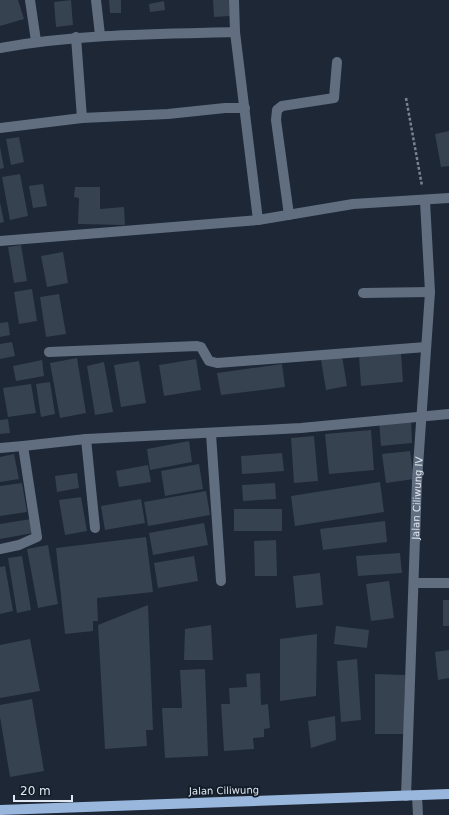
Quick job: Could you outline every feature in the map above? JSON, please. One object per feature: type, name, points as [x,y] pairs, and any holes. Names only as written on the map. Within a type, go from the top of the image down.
[{"type":"main road","name":"Jalan Ciliwung","points":[[0,810],[449,794]]},
{"type":"street","points":[[30,0],[36,41]]},
{"type":"street","points":[[96,0],[100,35]]},
{"type":"street","points":[[234,0],[235,32],[258,220]]},
{"type":"street","points":[[0,48],[36,41],[100,35],[235,32]]},
{"type":"street","points":[[76,37],[82,118]]},
{"type":"street","points":[[289,215],[276,120],[277,110],[282,106],[334,98],[337,62]]},
{"type":"street","points":[[0,128],[82,118],[168,114],[225,108],[245,108]]},
{"type":"street","points":[[0,241],[258,220],[353,204],[425,201],[449,198]]},
{"type":"street","name":"Jalan Ciliwung IV","points":[[406,796],[421,416],[430,292],[425,201]]},
{"type":"street","points":[[363,293],[430,292]]},
{"type":"street","points":[[49,352],[196,346],[201,348],[209,361],[217,363],[426,347]]},
{"type":"street","points":[[0,448],[86,439],[211,434],[301,428],[449,414]]},
{"type":"street","points":[[211,434],[221,581]]},
{"type":"street","points":[[86,439],[95,528]]},
{"type":"street","points":[[0,549],[19,545],[36,537],[23,446]]},
{"type":"street","points":[[415,583],[449,583]]},
{"type":"street","points":[[417,796],[418,815]]},
{"type":"path","points":[[406,98],[425,201]]},
{"type":"building","points":[[0,0],[18,0],[24,19],[0,26]]},
{"type":"building","points":[[71,0],[73,25],[56,27],[54,2]]},
{"type":"building","points":[[109,0],[121,0],[121,13],[110,13]]},
{"type":"building","points":[[213,0],[229,0],[230,16],[214,17]]},
{"type":"building","points":[[164,1],[165,10],[150,12],[149,4]]},
{"type":"building","points":[[449,131],[449,166],[441,167],[435,134]]},
{"type":"building","points":[[19,137],[24,162],[11,165],[6,139]]},
{"type":"building","points":[[0,147],[4,168],[0,169]]},
{"type":"building","points":[[20,174],[28,216],[10,220],[2,177]]},
{"type":"building","points":[[43,184],[47,206],[33,208],[29,186]]},
{"type":"building","points":[[75,187],[100,187],[100,209],[124,207],[125,225],[78,224],[79,198],[74,197]]},
{"type":"building","points":[[0,202],[4,222],[0,223]]},
{"type":"building","points":[[21,245],[27,281],[14,283],[8,247]]},
{"type":"building","points":[[63,252],[68,283],[47,287],[41,256]]},
{"type":"building","points":[[32,289],[37,321],[19,324],[14,292]]},
{"type":"building","points":[[59,294],[66,334],[46,337],[40,297]]},
{"type":"building","points":[[8,322],[10,335],[0,337],[0,323]]},
{"type":"building","points":[[12,342],[15,356],[0,359],[0,344]]},
{"type":"building","points":[[401,353],[403,382],[361,386],[359,356]]},
{"type":"building","points":[[342,356],[347,386],[326,390],[321,360]]},
{"type":"building","points":[[77,358],[86,413],[60,418],[50,363]]},
{"type":"building","points":[[196,359],[201,390],[164,396],[159,365]]},
{"type":"building","points":[[42,360],[44,376],[16,381],[13,366]]},
{"type":"building","points":[[139,361],[146,403],[121,407],[114,365]]},
{"type":"building","points":[[104,362],[113,412],[95,415],[87,366]]},
{"type":"building","points":[[282,364],[285,387],[221,395],[217,373]]},
{"type":"building","points":[[50,382],[55,414],[41,417],[36,384]]},
{"type":"building","points":[[31,384],[36,413],[8,417],[3,388]]},
{"type":"building","points":[[411,418],[412,443],[381,446],[379,420]]},
{"type":"building","points":[[8,419],[10,433],[0,434],[0,420]]},
{"type":"building","points":[[371,430],[374,470],[329,474],[325,434]]},
{"type":"building","points":[[314,436],[318,481],[294,483],[291,438]]},
{"type":"building","points":[[189,441],[192,462],[150,470],[147,449]]},
{"type":"building","points":[[410,451],[414,479],[386,483],[382,454]]},
{"type":"building","points":[[282,453],[284,471],[242,474],[241,456]]},
{"type":"building","points":[[14,454],[19,479],[0,482],[0,457]]},
{"type":"building","points":[[199,464],[203,489],[165,496],[161,471]]},
{"type":"building","points":[[148,465],[151,482],[119,487],[116,471]]},
{"type":"building","points":[[77,473],[79,488],[57,492],[55,476]]},
{"type":"building","points":[[380,482],[384,512],[295,526],[291,496]]},
{"type":"building","points":[[22,483],[27,512],[0,516],[0,486]]},
{"type":"building","points":[[275,483],[276,499],[243,501],[242,485]]},
{"type":"building","points":[[206,491],[210,515],[148,526],[144,502]]},
{"type":"building","points":[[81,497],[87,531],[65,535],[59,500]]},
{"type":"building","points":[[141,499],[145,523],[105,530],[101,506]]},
{"type":"building","points":[[234,509],[282,509],[282,531],[234,531]]},
{"type":"building","points":[[31,519],[33,533],[0,539],[0,524]]},
{"type":"building","points":[[385,521],[387,542],[323,550],[320,529]]},
{"type":"building","points":[[204,523],[208,545],[153,555],[149,533]]},
{"type":"building","points":[[146,537],[153,592],[97,598],[98,621],[93,621],[93,631],[65,634],[56,548]]},
{"type":"building","points":[[276,540],[277,576],[255,576],[254,541]]},
{"type":"building","points":[[48,545],[58,604],[38,608],[27,549]]},
{"type":"building","points":[[400,553],[402,573],[358,576],[356,556]]},
{"type":"building","points":[[22,556],[31,610],[17,613],[8,558]]},
{"type":"building","points":[[194,556],[198,581],[158,588],[154,563]]},
{"type":"building","points":[[5,566],[13,611],[0,614],[0,567]]},
{"type":"building","points":[[320,573],[323,605],[296,608],[293,576]]},
{"type":"building","points":[[389,581],[394,618],[371,621],[366,584]]},
{"type":"building","points":[[443,600],[449,600],[449,626],[443,626]]},
{"type":"building","points":[[148,605],[153,730],[146,730],[147,746],[105,749],[98,625]]},
{"type":"building","points":[[211,625],[213,660],[184,660],[185,629]]},
{"type":"building","points":[[336,626],[369,630],[367,648],[334,644]]},
{"type":"building","points":[[317,634],[316,696],[280,701],[280,639]]},
{"type":"building","points":[[30,639],[40,691],[0,698],[0,645]]},
{"type":"building","points":[[449,650],[449,678],[438,680],[435,652]]},
{"type":"building","points":[[357,659],[361,720],[341,722],[337,661]]},
{"type":"building","points":[[205,669],[208,756],[165,758],[162,708],[182,708],[180,670]]},
{"type":"building","points":[[260,673],[261,705],[268,704],[270,728],[264,729],[264,737],[253,738],[254,749],[224,751],[221,704],[230,704],[229,688],[247,687],[246,674]]},
{"type":"building","points":[[375,674],[405,675],[404,734],[375,734]]},
{"type":"building","points":[[32,699],[44,771],[10,777],[0,717],[0,705]]},
{"type":"building","points":[[335,716],[336,740],[311,748],[308,721]]}]
